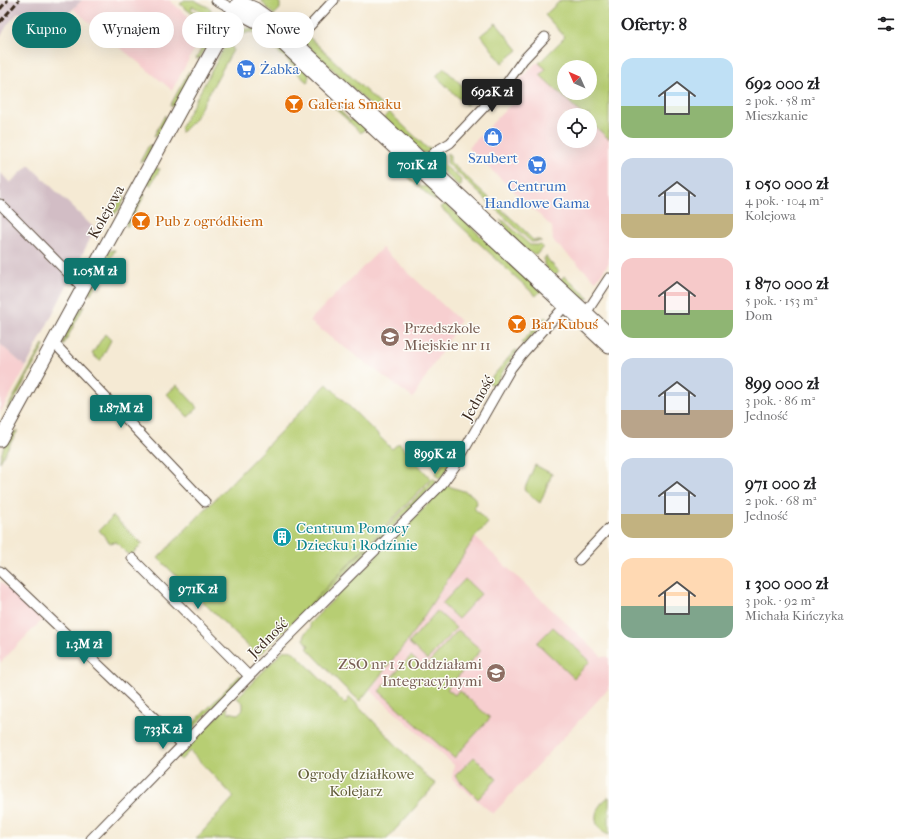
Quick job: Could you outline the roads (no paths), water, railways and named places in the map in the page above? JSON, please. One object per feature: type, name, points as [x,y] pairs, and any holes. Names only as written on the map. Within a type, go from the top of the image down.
[{"type":"street","points":[[216,0],[238,4],[252,17]]},
{"type":"street","points":[[314,21],[334,0]]},
{"type":"street","name":"Kolejowa","points":[[0,440],[238,4]]},
{"type":"street","points":[[421,166],[436,152],[450,143],[506,84],[523,60],[545,37]]},
{"type":"street","points":[[295,48],[584,317],[609,347]]},
{"type":"street","points":[[421,166],[565,306],[609,334]]},
{"type":"street","points":[[0,204],[83,288]]},
{"type":"street","points":[[584,317],[609,278]]},
{"type":"street","name":"Jedność","points":[[91,839],[250,676],[442,484],[455,466],[511,368],[565,306]]},
{"type":"street","points":[[54,342],[204,502]]},
{"type":"street","points":[[579,560],[609,528]]},
{"type":"street","name":"Jedność","points":[[132,558],[250,676]]},
{"type":"street","points":[[0,571],[183,744]]},
{"type":"railway","points":[[0,9],[8,0]]},
{"type":"railway","points":[[0,22],[19,0]]},
{"type":"place","name":"Żabka","points":[[246,69]]},
{"type":"place","name":"Galeria Smaku","points":[[294,104]]},
{"type":"place","name":"Szubert","points":[[493,137]]},
{"type":"place","name":"Centrum Handlowe Gama","points":[[537,165]]},
{"type":"place","name":"Pub z ogródkiem","points":[[141,221]]},
{"type":"place","name":"Bar Kubuś","points":[[517,324]]},
{"type":"place","name":"Przedszkole Miejskie nr 11","points":[[390,337]]},
{"type":"place","name":"Centrum Pomocy Dziecku i Rodzinie","points":[[282,537]]},
{"type":"place","name":"ZSO nr 1 z Oddziałami Integracyjnymi","points":[[496,673]]},
{"type":"park label","name":"Ogrody działkowe Kolejarz","points":[[356,782]]}]
